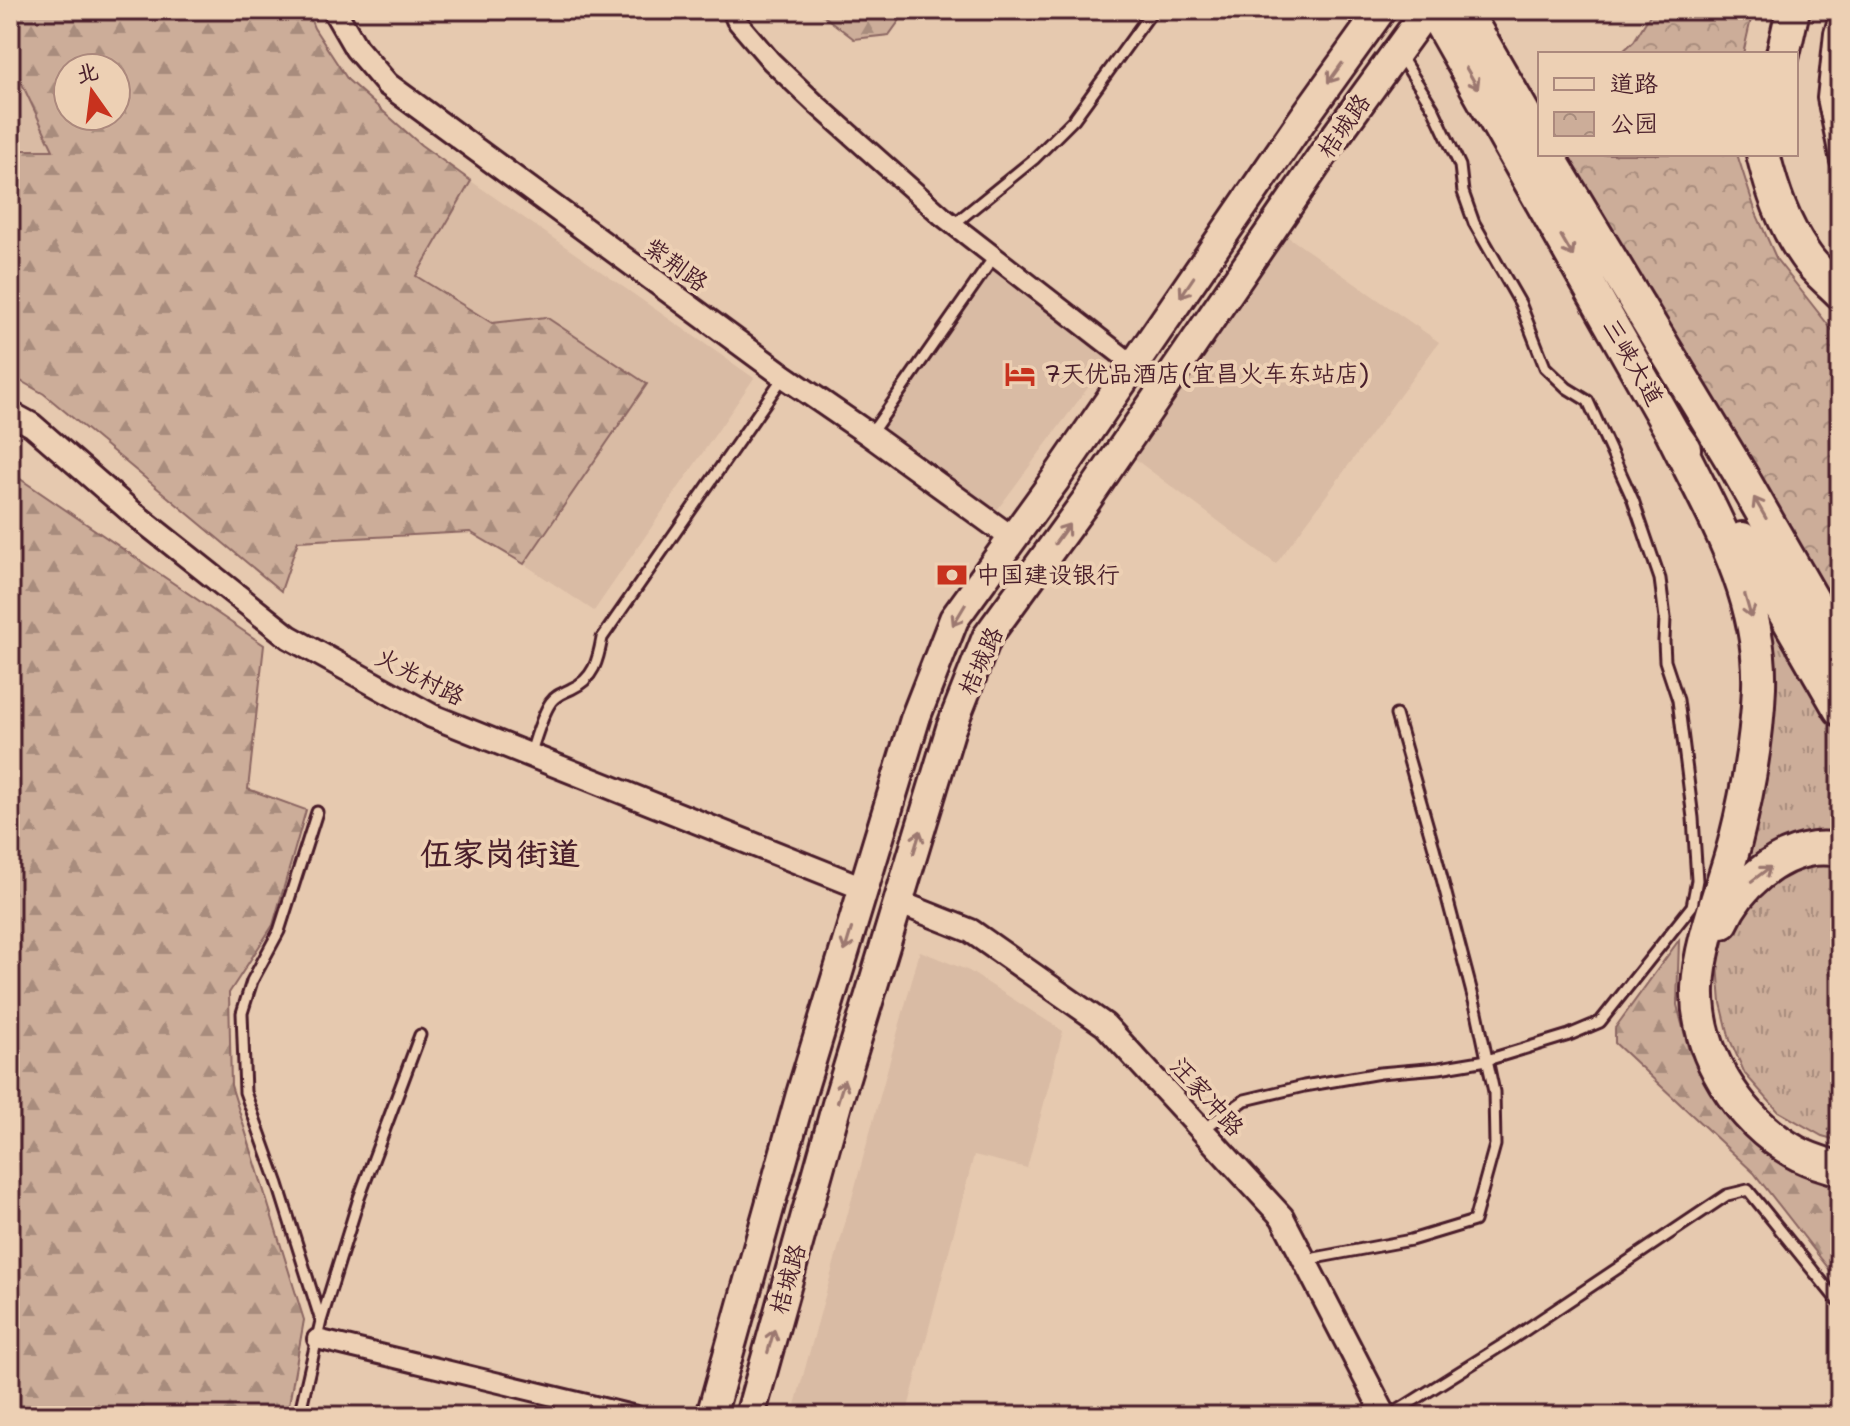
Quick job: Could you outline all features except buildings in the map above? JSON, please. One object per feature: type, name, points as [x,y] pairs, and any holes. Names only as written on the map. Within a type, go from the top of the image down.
[{"type":"highway","name":"三峡大道","points":[[1430,10],[1538,154]]},
{"type":"highway","name":"三峡大道","points":[[1464,10],[1538,152]]},
{"type":"highway","points":[[1765,52],[1775,10]]},
{"type":"highway","points":[[1783,52],[1793,10]]},
{"type":"highway","points":[[1764,156],[1781,212],[1806,257],[1840,300]]},
{"type":"highway","points":[[1782,156],[1800,207],[1824,243],[1840,260]]},
{"type":"highway","name":"三峡大道","points":[[1541,158],[1672,432],[1721,504],[1840,709]]},
{"type":"highway","name":"三峡大道","points":[[1541,158],[1739,472],[1840,648]]},
{"type":"highway","points":[[1806,257],[1840,292]]},
{"type":"highway","points":[[1672,432],[1738,568],[1755,630],[1759,685],[1747,793],[1705,944],[1698,986],[1699,1018],[1713,1060],[1734,1097],[1753,1121],[1798,1154],[1840,1169]]},
{"type":"highway","points":[[1840,849],[1812,849],[1781,860],[1740,891],[1716,935],[1710,966],[1710,998],[1717,1031],[1735,1076],[1759,1109],[1786,1131],[1840,1155]]},
{"type":"main road","name":"桔城路","points":[[750,1416],[837,1104],[898,902],[951,728],[987,637],[1086,501],[1335,137],[1430,10]]},
{"type":"main road","name":"桔城路","points":[[711,1416],[801,1094],[863,888],[916,716],[954,619],[1055,480],[1305,116],[1368,14]]},
{"type":"street","name":"紫荆路","points":[[334,10],[356,48],[387,84],[784,376],[1012,538]]},
{"type":"street","points":[[732,10],[736,20],[771,61],[827,113],[954,224],[1134,365]]},
{"type":"street","points":[[1840,12],[1834,33],[1827,98],[1840,161]]},
{"type":"street","name":"火光村路","points":[[10,413],[32,425],[133,513],[289,637],[432,716],[863,888]]},
{"type":"street","name":"汪家冲路","points":[[898,902],[971,931],[1105,1025],[1282,1217],[1387,1416]]},
{"type":"street","points":[[319,1330],[636,1416]]},
{"type":"lane","points":[[954,224],[1034,159],[1074,119],[1153,10]]},
{"type":"lane","points":[[1202,1130],[1245,1100],[1380,1073],[1487,1060],[1569,1035],[1600,1022],[1692,906],[1697,880],[1693,818],[1678,700],[1665,661],[1665,618],[1660,579],[1633,500],[1588,401],[1567,388],[1545,367],[1520,303],[1474,223],[1463,192],[1460,166],[1433,108],[1397,51]]},
{"type":"lane","points":[[870,435],[995,256]]},
{"type":"lane","points":[[530,755],[550,703],[560,693],[574,688],[587,678],[596,666],[602,638],[784,376]]},
{"type":"lane","points":[[1304,1260],[1411,1240],[1474,1221],[1495,1145],[1494,1092],[1477,1012],[1396,715]]},
{"type":"lane","points":[[317,812],[279,931],[252,981],[242,1013],[245,1092],[278,1184],[319,1330]]},
{"type":"lane","points":[[299,1416],[319,1330],[359,1198],[420,1035]]},
{"type":"lane","points":[[1387,1416],[1512,1339],[1727,1195],[1748,1190],[1840,1304]]},
{"type":"shaded area","points":[[10,58],[54,150],[10,147]]},
{"type":"shaded area","points":[[471,181],[754,378],[594,611],[524,564],[647,384],[546,318],[492,323],[416,276]]},
{"type":"shaded area","points":[[1281,232],[1439,342],[1276,564],[1128,454]]},
{"type":"shaded area","points":[[995,256],[1116,350],[997,510],[880,429]]},
{"type":"shaded area","points":[[920,951],[969,971],[1063,1031],[1027,1168],[974,1155],[906,1416],[792,1416]]},
{"type":"green space","points":[[10,10],[307,10],[314,28],[348,80],[421,145],[471,181],[416,276],[492,323],[546,317],[647,384],[524,564],[470,532],[298,541],[281,591],[44,394],[10,375],[10,150],[53,150],[10,58]]},
{"type":"green space","points":[[816,10],[907,10],[889,35],[854,39]]},
{"type":"green space","points":[[1653,10],[1753,10],[1743,52],[1622,52],[1634,41]]},
{"type":"green space","points":[[1566,156],[1738,156],[1756,213],[1777,260],[1840,340],[1840,611]]},
{"type":"green space","points":[[10,472],[264,645],[248,789],[306,810],[273,925],[229,993],[231,1085],[304,1320],[287,1416],[10,1416]]},
{"type":"green space","points":[[1749,580],[1840,738],[1840,841],[1728,890],[1753,811]]},
{"type":"green space","points":[[1817,864],[1840,864],[1840,1141],[1822,1136],[1778,1111],[1745,1074],[1730,1040],[1721,1003],[1718,964],[1726,935],[1739,911],[1786,871]]},
{"type":"green space","points":[[1679,940],[1677,1005],[1689,1051],[1712,1089],[1786,1164],[1831,1185],[1840,1186],[1840,1283],[1754,1173],[1615,1043],[1615,1028]]},
{"type":"place","name":"7天优品酒店(宜昌火车东站店)","points":[[1020,374]]},
{"type":"place","name":"中国建设银行","points":[[952,575]]},
{"type":"district","name":"伍家岗街道","points":[[500,853]]}]
